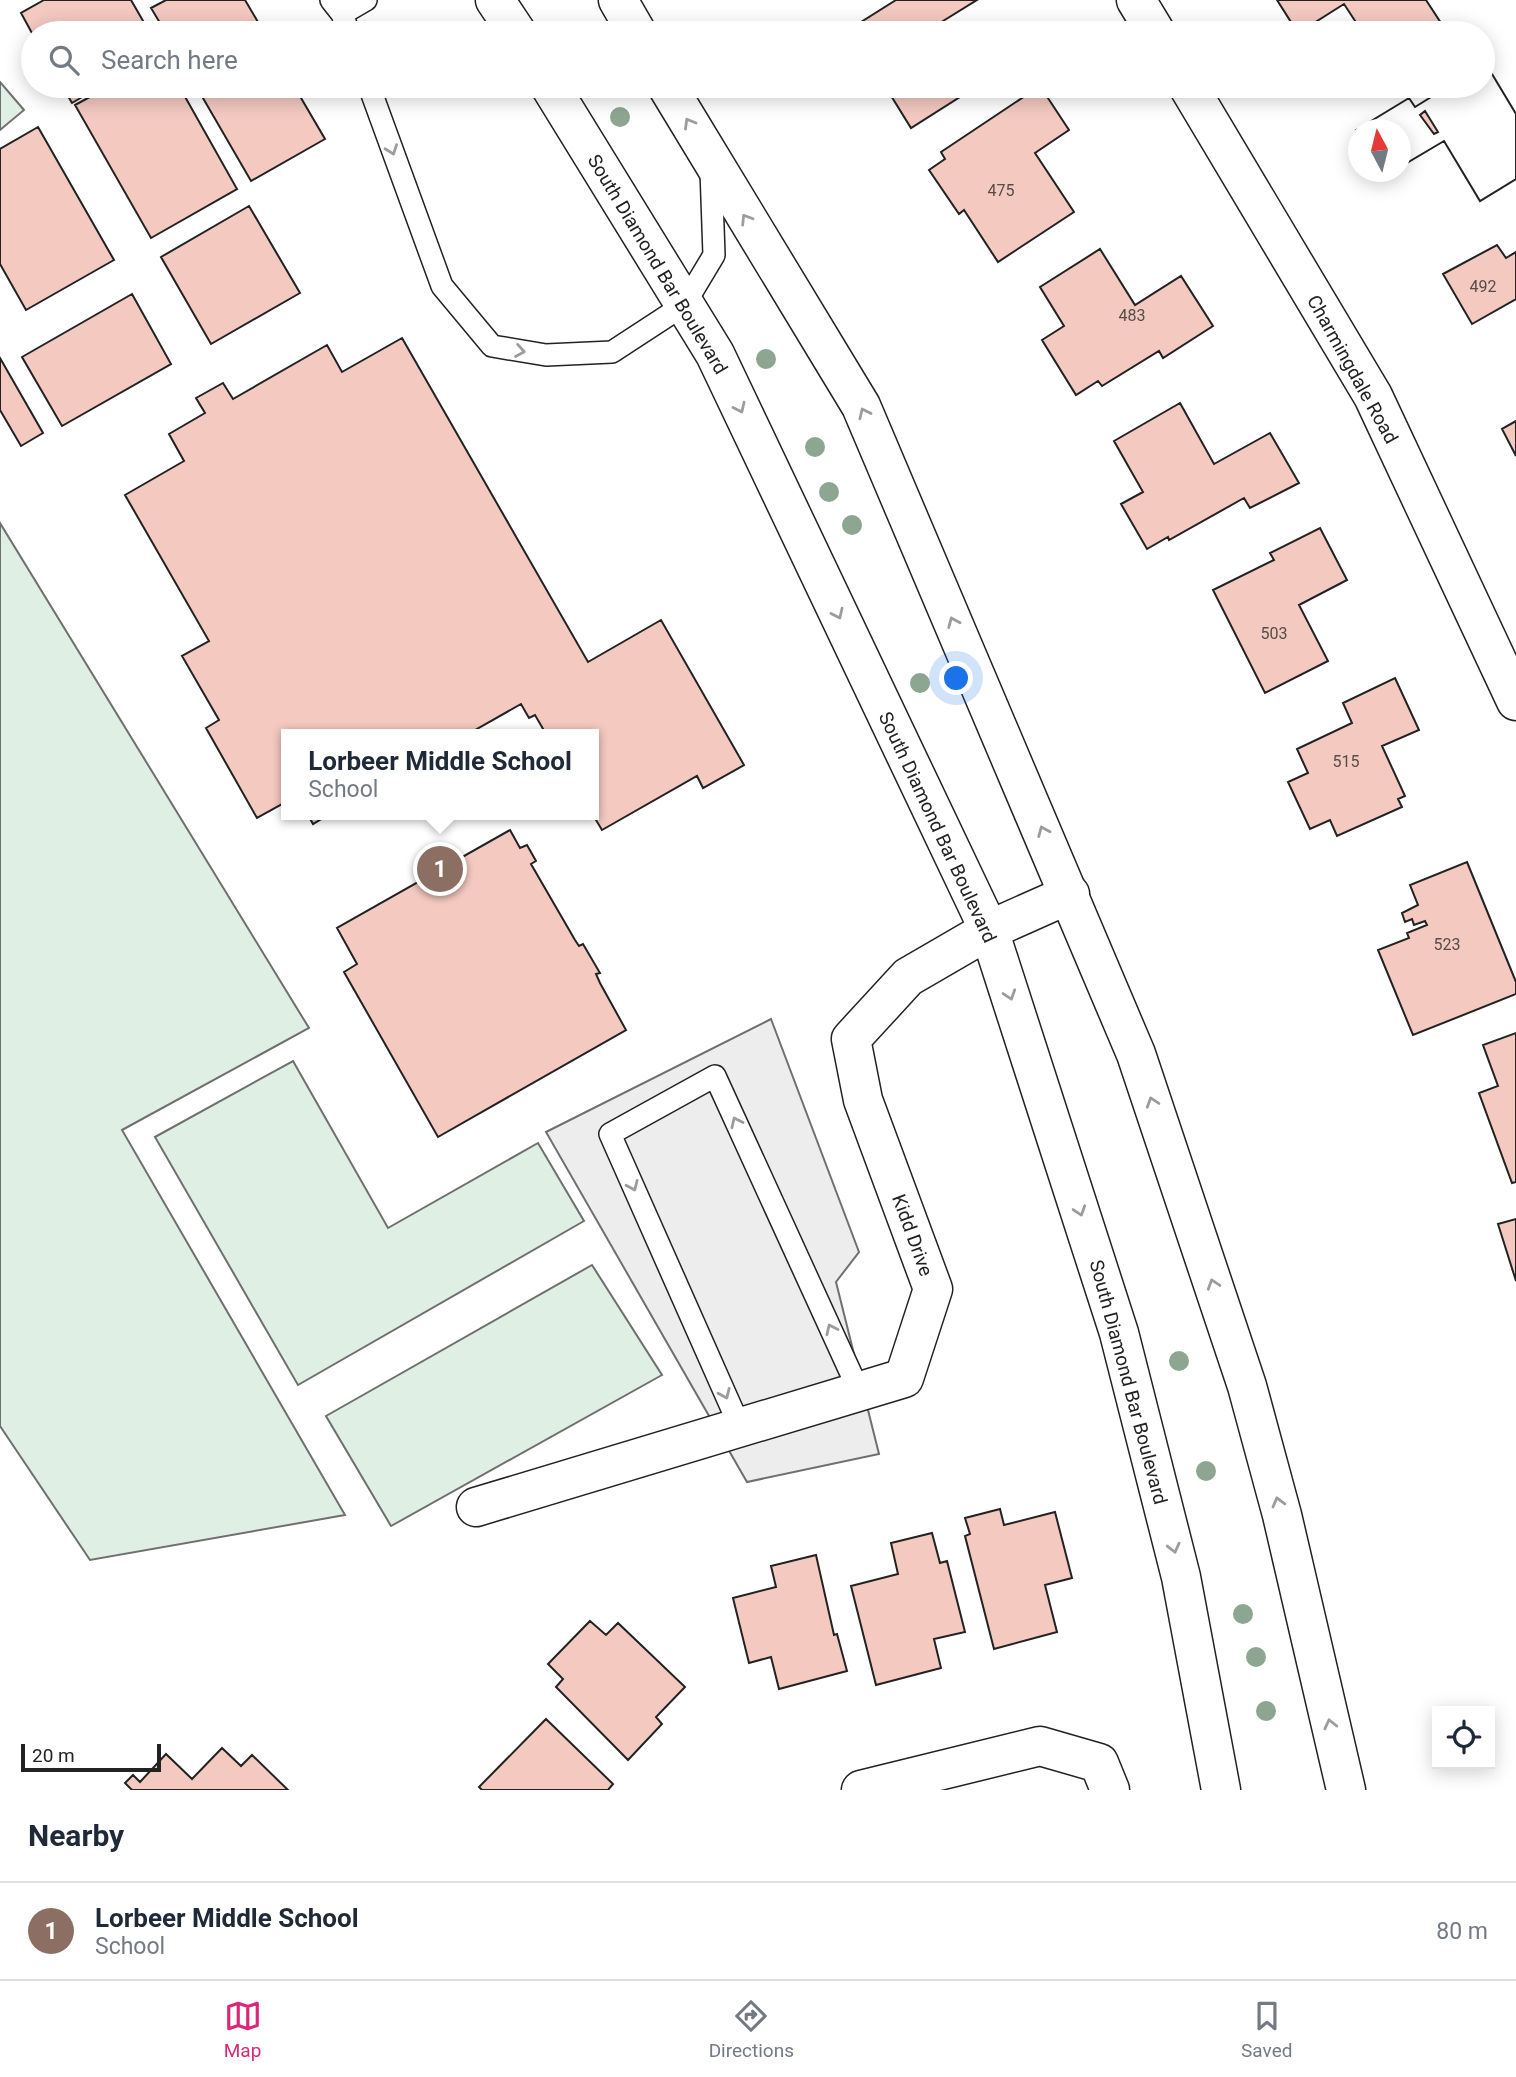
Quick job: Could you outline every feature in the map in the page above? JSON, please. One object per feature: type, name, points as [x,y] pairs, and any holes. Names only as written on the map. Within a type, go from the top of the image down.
[{"type":"main road","points":[[495,0],[509,21]]},
{"type":"main road","points":[[618,0],[630,21]]},
{"type":"main road","points":[[1136,0],[1149,21]]},
{"type":"main road","name":"South Diamond Bar Boulevard","points":[[557,98],[715,354],[989,930],[1119,1333],[1181,1577],[1221,1790]]},
{"type":"main road","points":[[674,98],[861,406],[1136,1054],[1247,1386],[1282,1515],[1346,1790]]},
{"type":"main road","name":"Charmingdale Road","points":[[1195,98],[1373,396],[1516,701]]},
{"type":"main road","name":"Kidd Drive","points":[[475,1507],[904,1378],[933,1289],[863,1100],[851,1039],[908,977],[989,930],[1070,894]]},
{"type":"main road","points":[[860,1790],[1040,1746],[1099,1763],[1110,1790]]},
{"type":"lane","points":[[341,16],[366,0]]},
{"type":"lane","points":[[373,98],[442,286],[492,346],[546,355],[612,352],[684,305],[714,255],[710,160]]},
{"type":"lane","points":[[740,1427],[610,1134],[715,1076],[859,1391]]},
{"type":"green space","points":[[0,82],[24,110],[0,130]]},
{"type":"green space","points":[[0,523],[309,1028],[122,1130],[345,1515],[90,1560],[0,1426]]},
{"type":"green space","points":[[293,1061],[388,1228],[538,1143],[584,1221],[298,1385],[155,1137]]},
{"type":"green space","points":[[592,1265],[662,1375],[391,1526],[326,1416]]},
{"type":"shaded area","points":[[771,1019],[859,1252],[836,1282],[879,1454],[747,1482],[546,1132]]},
{"type":"building","points":[[44,0],[131,0],[143,21],[25,21],[21,13]]},
{"type":"building","points":[[166,0],[245,0],[257,21],[159,21],[151,8]]},
{"type":"building","points":[[896,0],[977,0],[943,21],[863,21]]},
{"type":"building","points":[[1277,0],[1426,0],[1440,21],[1355,21],[1344,4],[1317,21],[1290,21]]},
{"type":"building","points":[[1495,79],[1516,114],[1516,179],[1480,201],[1444,141],[1411,160],[1411,119],[1374,119],[1409,98],[1415,107],[1430,98],[1495,98]],"holes":[[[1425,111],[1438,132],[1434,134],[1420,115]]]},
{"type":"building","points":[[1495,79],[1516,114],[1516,179],[1480,201],[1444,141],[1411,160],[1411,119],[1374,119],[1409,98],[1415,107],[1430,98],[1495,98]]},
{"type":"building","points":[[88,98],[186,98],[237,189],[151,238],[75,105]]},
{"type":"building","points":[[203,98],[301,98],[325,139],[251,181]]},
{"type":"building","points":[[892,98],[958,98],[911,128]]},
{"type":"building","points":[[1022,98],[1048,98],[1069,130],[1035,153],[1074,212],[998,262],[964,210],[959,214],[929,170],[945,159],[941,152]]},
{"type":"building","points":[[38,127],[114,260],[26,310],[0,264],[0,149]]},
{"type":"building","points":[[249,206],[300,293],[211,344],[161,257]]},
{"type":"building","points":[[1497,245],[1506,258],[1516,252],[1516,299],[1472,324],[1443,274]]},
{"type":"building","points":[[1100,249],[1135,305],[1181,276],[1213,326],[1163,358],[1159,351],[1102,386],[1098,381],[1076,395],[1042,340],[1064,326],[1040,287]]},
{"type":"building","points":[[132,294],[171,364],[62,426],[22,357]]},
{"type":"building","points":[[402,338],[588,662],[661,620],[744,765],[703,788],[697,776],[602,830],[596,820],[599,820],[599,729],[543,729],[535,715],[529,718],[521,704],[477,729],[281,729],[281,805],[257,818],[206,728],[219,720],[182,656],[209,641],[125,495],[184,461],[169,434],[205,413],[196,398],[223,383],[233,399],[327,345],[342,372]]},
{"type":"building","points":[[0,358],[43,433],[21,446],[0,410]]},
{"type":"building","points":[[1180,403],[1214,464],[1270,433],[1299,483],[1250,508],[1244,498],[1169,540],[1168,537],[1147,549],[1121,504],[1143,492],[1114,441]]},
{"type":"building","points":[[1516,421],[1516,456],[1502,429]]},
{"type":"building","points":[[1320,528],[1347,580],[1299,605],[1328,661],[1265,693],[1213,590],[1274,560],[1270,553]]},
{"type":"building","points":[[1395,678],[1419,730],[1382,746],[1405,796],[1398,799],[1402,807],[1337,836],[1330,820],[1310,829],[1288,782],[1308,773],[1297,749],[1352,723],[1343,703]]},
{"type":"building","points":[[510,830],[520,848],[527,845],[536,861],[531,864],[575,940],[579,946],[583,944],[600,973],[596,974],[600,983],[626,1030],[438,1137],[344,972],[357,964],[337,928]]},
{"type":"building","points":[[1467,862],[1516,982],[1516,994],[1413,1035],[1378,950],[1409,938],[1407,933],[1427,925],[1425,921],[1414,925],[1412,919],[1405,922],[1402,913],[1418,905],[1410,885]]},
{"type":"building","points":[[1516,1033],[1516,1182],[1512,1183],[1479,1093],[1498,1086],[1483,1045]]},
{"type":"building","points":[[1516,1219],[1516,1281],[1498,1224]]},
{"type":"building","points":[[1000,1509],[1004,1525],[1055,1512],[1072,1578],[1045,1585],[1057,1632],[994,1649],[965,1536],[970,1534],[965,1518]]},
{"type":"building","points":[[932,1533],[940,1563],[947,1561],[965,1632],[934,1639],[941,1668],[876,1685],[851,1586],[898,1574],[891,1543]]},
{"type":"building","points":[[816,1555],[834,1635],[837,1634],[847,1671],[779,1689],[771,1657],[749,1663],[733,1598],[776,1587],[771,1566]]},
{"type":"building","points":[[590,1621],[606,1635],[618,1623],[685,1687],[656,1717],[662,1724],[628,1760],[556,1687],[563,1679],[548,1664]]},
{"type":"building","points":[[546,1719],[613,1784],[608,1790],[482,1790],[479,1787]]},
{"type":"building","points":[[222,1748],[241,1766],[252,1755],[288,1790],[132,1790],[125,1783],[133,1775],[140,1782],[166,1754],[192,1779]]},
{"type":"place","name":"Lorbeer Middle School","points":[[440,869]]}]
